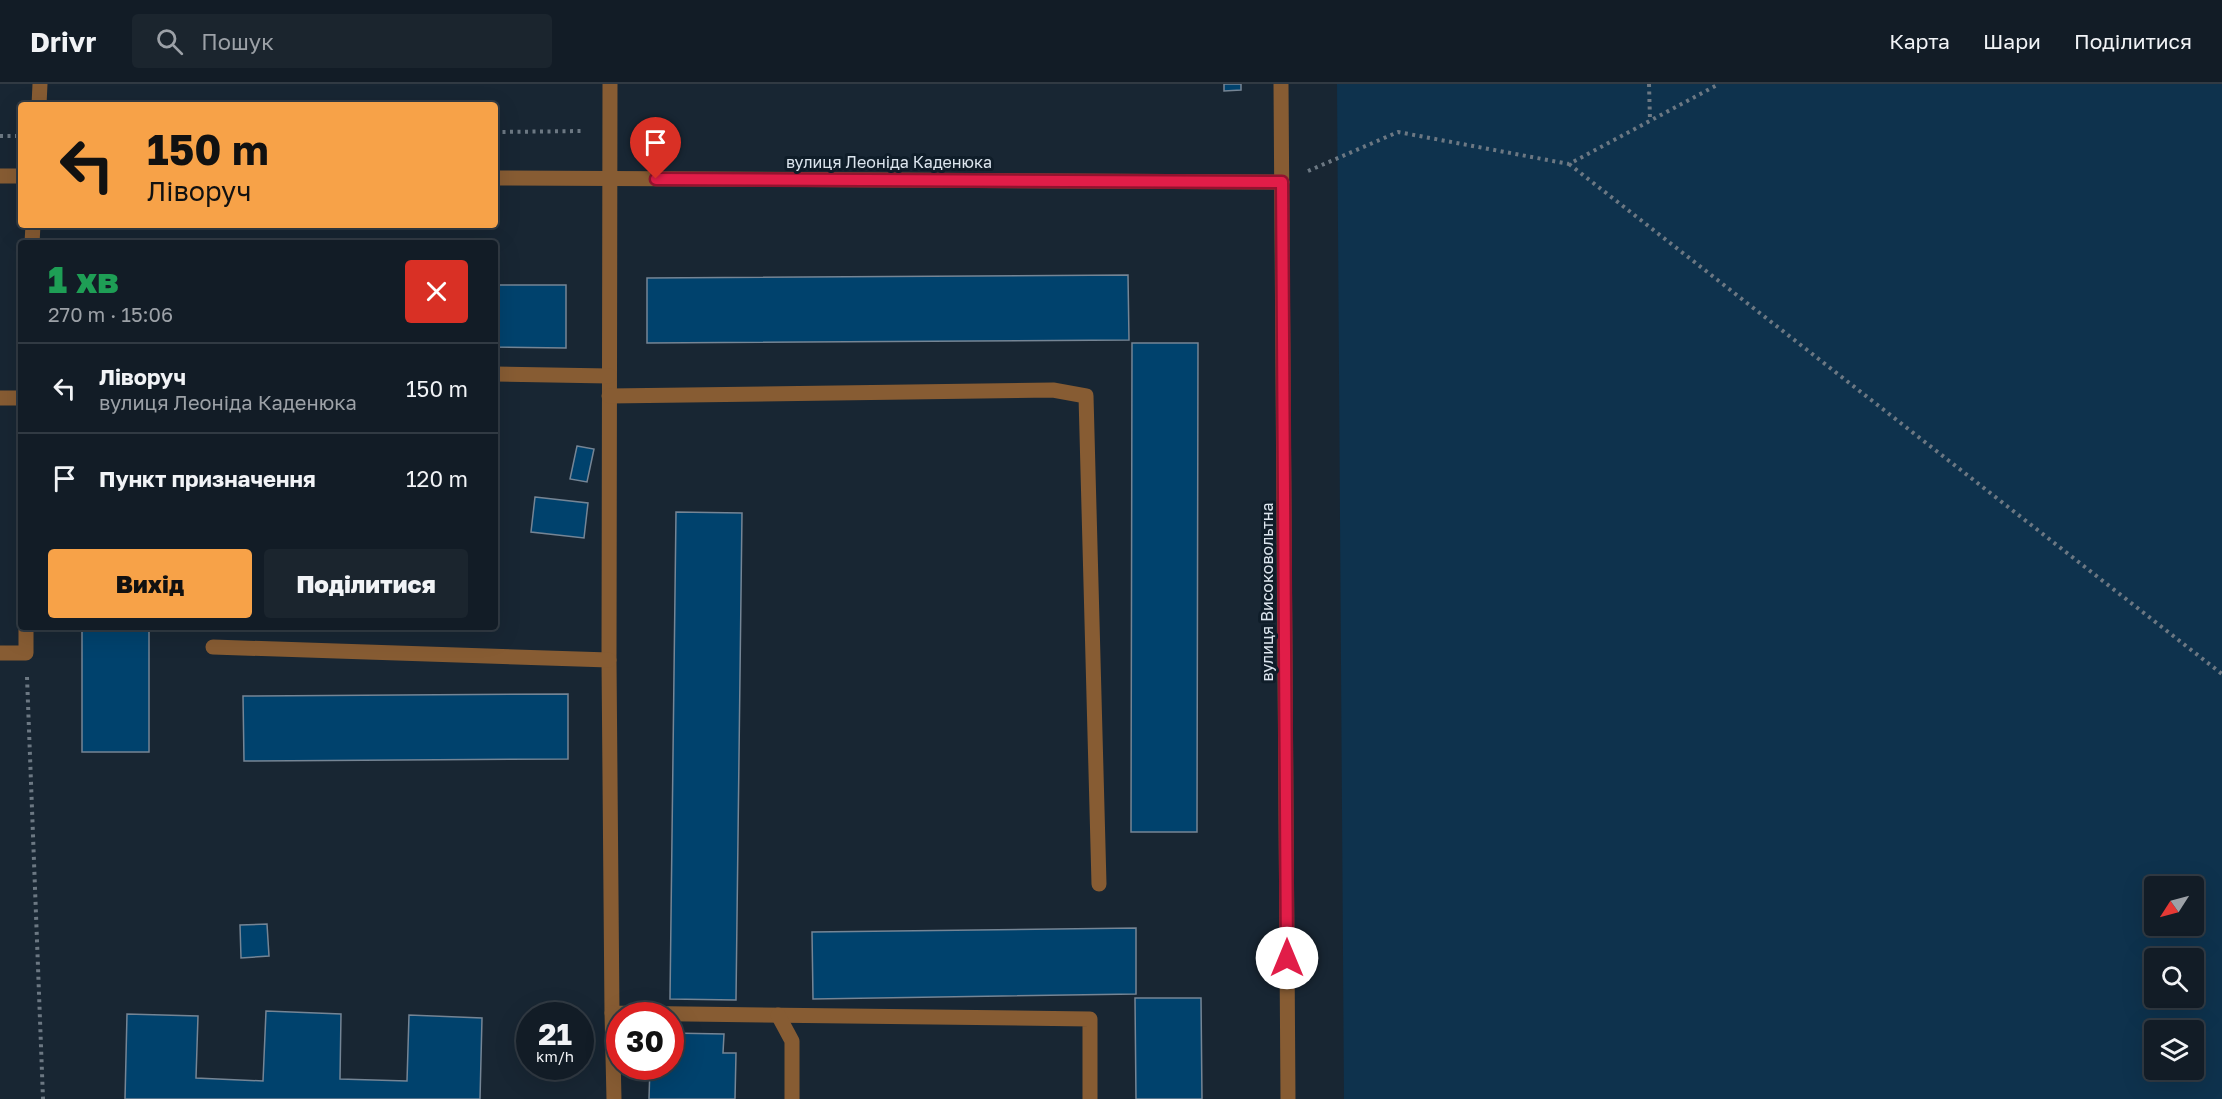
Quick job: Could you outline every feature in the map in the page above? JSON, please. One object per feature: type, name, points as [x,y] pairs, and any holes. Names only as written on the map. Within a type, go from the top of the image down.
[{"type":"street","points":[[39,102],[40,84]]},
{"type":"street","points":[[610,84],[609,660],[612,1002]]},
{"type":"street","name":"вулиця Високовольтна","points":[[1281,84],[1288,1099]]},
{"type":"street","points":[[0,176],[18,176]]},
{"type":"street","name":"вулиця Леоніда Каденюка","points":[[498,178],[1282,182]]},
{"type":"street","points":[[498,374],[609,376]]},
{"type":"street","points":[[609,396],[1053,390],[1086,396],[1099,884]]},
{"type":"street","points":[[0,398],[18,398]]},
{"type":"street","points":[[0,653],[26,652],[26,630]]},
{"type":"street","points":[[213,647],[609,660]]},
{"type":"street","points":[[684,1014],[1090,1019],[1090,1099]]},
{"type":"street","points":[[778,1015],[792,1041],[792,1099]]},
{"type":"street","points":[[614,1080],[614,1099]]},
{"type":"path","points":[[1649,84],[1650,120]]},
{"type":"path","points":[[1569,164],[1719,84]]},
{"type":"path","points":[[498,132],[610,131]]},
{"type":"path","points":[[1282,182],[1398,132],[1569,164],[2222,674]]},
{"type":"path","points":[[0,136],[18,136]]},
{"type":"path","points":[[26,652],[43,1099]]},
{"type":"shaded area","points":[[1337,84],[2222,84],[2222,1099],[1344,1099]]},
{"type":"building","points":[[1224,84],[1241,84],[1241,90],[1224,91]]},
{"type":"building","points":[[1128,275],[1129,340],[647,343],[647,278]]},
{"type":"building","points":[[498,285],[566,285],[566,348],[498,347]]},
{"type":"building","points":[[1132,343],[1198,343],[1197,832],[1131,832]]},
{"type":"building","points":[[577,446],[594,449],[587,482],[570,479]]},
{"type":"building","points":[[535,497],[588,503],[584,538],[531,532]]},
{"type":"building","points":[[676,512],[742,513],[736,1000],[670,999]]},
{"type":"building","points":[[82,630],[149,630],[149,752],[82,752]]},
{"type":"building","points":[[568,694],[568,759],[244,761],[243,696]]},
{"type":"building","points":[[267,924],[269,956],[241,958],[240,925]]},
{"type":"building","points":[[1136,928],[1136,994],[813,999],[812,932]]},
{"type":"building","points":[[1135,998],[1201,998],[1202,1099],[1136,1099]]},
{"type":"building","points":[[266,1011],[341,1014],[340,1079],[407,1081],[409,1015],[482,1018],[480,1099],[125,1099],[127,1014],[198,1016],[196,1078],[263,1081]]},
{"type":"building","points":[[684,1033],[724,1034],[723,1053],[736,1053],[735,1099],[649,1099],[650,1080],[684,1080]]},
{"type":"route","points":[[656,179],[1282,182],[1287,958]]}]
